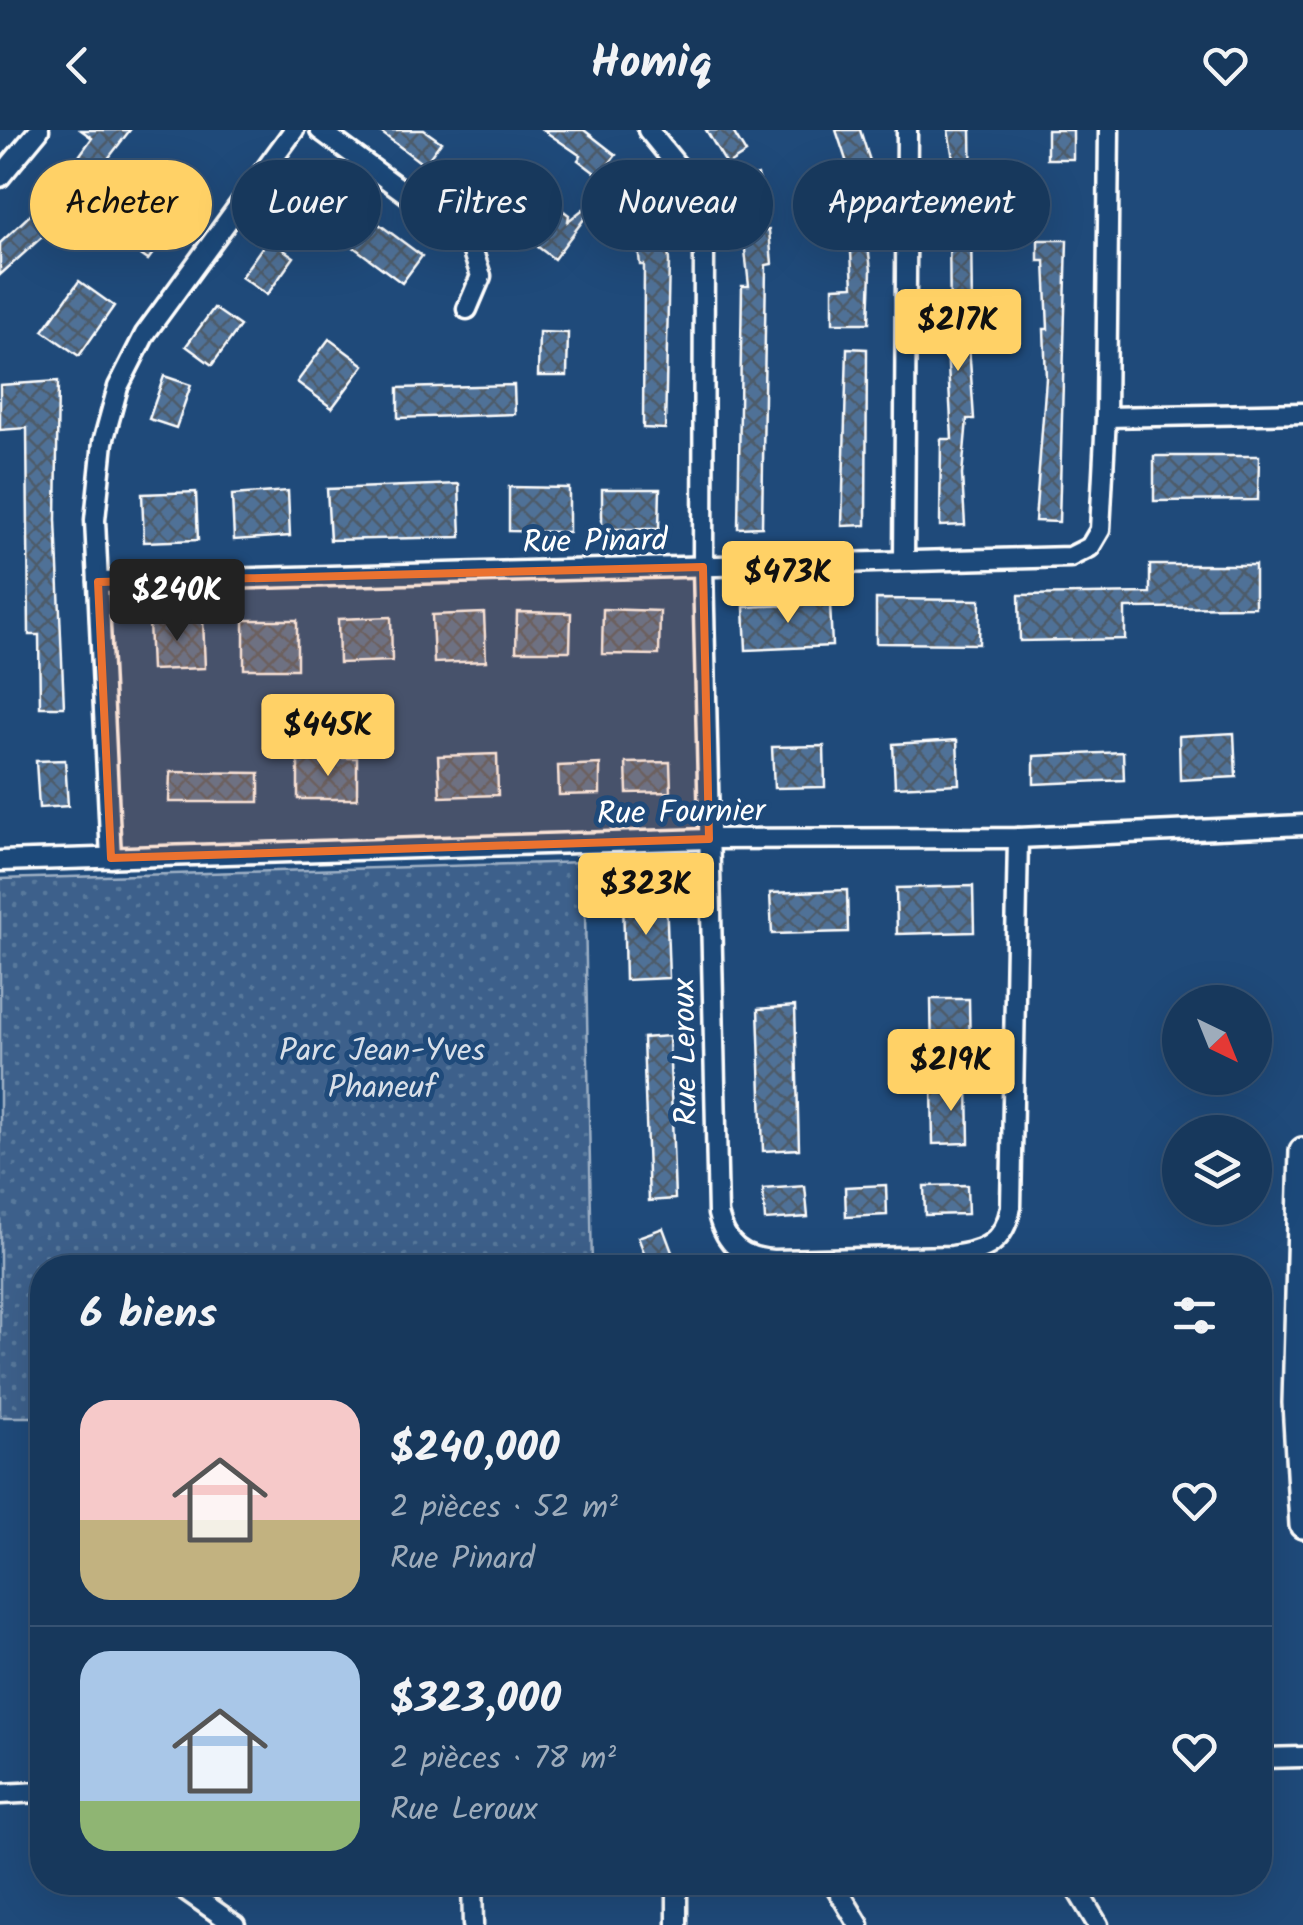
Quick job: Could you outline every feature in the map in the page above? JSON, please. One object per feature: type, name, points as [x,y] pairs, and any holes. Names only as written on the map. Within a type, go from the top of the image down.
[{"type":"street","points":[[0,177],[39,130]]},
{"type":"street","points":[[111,858],[94,520],[103,442],[118,387],[145,334],[294,130]]},
{"type":"street","points":[[320,130],[441,218],[471,246],[480,276],[467,309]]},
{"type":"street","name":"Rue Leroux","points":[[648,130],[683,174],[704,250],[703,567],[718,1214],[733,1247],[747,1255]]},
{"type":"street","points":[[904,560],[907,130]]},
{"type":"street","points":[[1109,130],[1106,417],[1303,412]]},
{"type":"street","name":"Rue Pinard","points":[[98,582],[1070,557],[1090,547],[1100,530],[1106,417]]},
{"type":"street","name":"Rue Fournier","points":[[0,861],[709,839],[1018,838],[1303,825]]},
{"type":"street","name":"Rue Leroux","points":[[903,1255],[980,1252],[995,1244],[1007,1227],[1011,1207],[1018,838]]},
{"type":"street","points":[[1303,1151],[1296,1403],[1303,1525]]},
{"type":"street","points":[[1272,1757],[1303,1756]]},
{"type":"street","points":[[0,1794],[30,1793]]},
{"type":"street","points":[[192,1895],[235,1925]]},
{"type":"street","points":[[472,1895],[473,1925]]},
{"type":"street","points":[[676,1895],[677,1925]]},
{"type":"street","points":[[841,1895],[858,1925]]},
{"type":"street","points":[[1080,1895],[1098,1925]]},
{"type":"highlighted area","points":[[703,567],[709,839],[111,858],[98,582]]},
{"type":"green space","name":"Parc Jean-Yves Phaneuf","points":[[584,862],[592,1255],[30,1255],[30,1417],[0,1417],[0,879]]},
{"type":"building","points":[[81,130],[130,130],[107,160],[76,160],[92,138]]},
{"type":"building","points":[[378,130],[424,130],[441,142],[428,160],[417,160]]},
{"type":"building","points":[[543,130],[584,130],[616,155],[612,160],[582,160],[582,163],[578,160],[581,156]]},
{"type":"building","points":[[706,130],[732,130],[746,153],[735,160],[724,160]]},
{"type":"building","points":[[836,130],[860,130],[870,160],[846,160]]},
{"type":"building","points":[[948,130],[971,130],[971,160],[953,160]]},
{"type":"building","points":[[1047,130],[1073,130],[1073,159],[1047,159]]},
{"type":"building","points":[[562,210],[569,215],[568,221],[582,210],[582,222],[562,248]]},
{"type":"building","points":[[30,215],[30,248],[0,275],[0,243]]},
{"type":"building","points":[[381,226],[401,240],[401,250],[414,250],[422,256],[402,283],[358,250],[381,250]]},
{"type":"building","points":[[1050,240],[1067,240],[1059,522],[1035,521],[1046,378],[1044,329],[1048,329],[1045,261],[1038,261],[1038,250],[1050,250]]},
{"type":"building","points":[[134,250],[155,250],[148,260]]},
{"type":"building","points":[[260,250],[284,250],[294,257],[267,295],[241,277]]},
{"type":"building","points":[[542,250],[561,250],[554,259]]},
{"type":"building","points":[[638,250],[668,250],[665,429],[643,428],[644,265],[640,265]]},
{"type":"building","points":[[745,250],[771,250],[772,264],[766,265],[762,527],[738,528],[742,286],[749,286]]},
{"type":"building","points":[[851,250],[869,250],[869,323],[833,323],[833,287],[853,286]]},
{"type":"building","points":[[949,250],[971,250],[972,315],[967,316],[974,419],[967,419],[962,475],[965,525],[940,526],[941,439],[952,439],[946,329],[950,329]]},
{"type":"building","points":[[79,281],[114,306],[79,356],[43,331]]},
{"type":"building","points":[[214,308],[240,326],[212,365],[186,346]]},
{"type":"building","points":[[539,332],[568,333],[567,376],[538,376]]},
{"type":"building","points":[[329,339],[364,365],[332,408],[297,382]]},
{"type":"building","points":[[847,348],[867,349],[866,525],[842,526]]},
{"type":"building","points":[[164,376],[191,385],[176,428],[149,419]]},
{"type":"building","points":[[58,381],[56,520],[64,707],[40,707],[39,635],[29,635],[27,428],[0,430],[0,385]]},
{"type":"building","points":[[514,385],[515,414],[398,418],[398,388]]},
{"type":"building","points":[[1154,456],[1259,456],[1258,500],[1154,501]]},
{"type":"building","points":[[459,484],[461,537],[330,540],[327,489]]},
{"type":"building","points":[[509,487],[569,488],[569,532],[509,531]]},
{"type":"building","points":[[602,489],[660,489],[659,529],[602,529]]},
{"type":"building","points":[[288,491],[290,536],[234,540],[232,495]]},
{"type":"building","points":[[196,492],[198,540],[144,542],[142,494]]},
{"type":"building","points":[[1150,565],[1255,565],[1255,607],[1125,608],[1125,639],[1020,641],[1019,595],[1150,593]]},
{"type":"building","points":[[876,599],[980,600],[979,644],[876,643]]},
{"type":"building","points":[[830,603],[832,646],[746,650],[744,607]]},
{"type":"building","points":[[603,609],[660,611],[659,655],[602,654]]},
{"type":"building","points":[[517,612],[571,613],[570,651],[516,651]]},
{"type":"building","points":[[484,613],[486,661],[434,663],[432,615]]},
{"type":"building","points":[[391,617],[392,661],[339,663],[338,619]]},
{"type":"building","points":[[203,619],[205,668],[151,670],[149,621]]},
{"type":"building","points":[[244,620],[297,620],[297,669],[244,669]]},
{"type":"building","points":[[1234,733],[1236,777],[1180,780],[1179,736]]},
{"type":"building","points":[[957,740],[959,784],[895,787],[893,744]]},
{"type":"building","points":[[824,746],[825,787],[774,788],[772,747]]},
{"type":"building","points":[[1123,752],[1124,780],[1034,784],[1034,756]]},
{"type":"building","points":[[497,754],[498,795],[440,797],[438,756]]},
{"type":"building","points":[[298,758],[357,758],[357,799],[298,799]]},
{"type":"building","points":[[65,760],[68,806],[39,808],[36,761]]},
{"type":"building","points":[[670,762],[671,792],[627,793],[626,763]]},
{"type":"building","points":[[600,764],[600,794],[559,795],[558,766]]},
{"type":"building","points":[[170,772],[259,773],[259,802],[169,802]]},
{"type":"building","points":[[973,886],[974,932],[897,934],[896,888]]},
{"type":"building","points":[[847,890],[848,932],[772,934],[770,893]]},
{"type":"building","points":[[666,896],[669,978],[625,980],[623,897]]},
{"type":"building","points":[[931,999],[969,999],[970,1055],[932,1056]]},
{"type":"building","points":[[795,1006],[799,1149],[763,1151],[758,1009]]},
{"type":"building","points":[[669,1036],[675,1199],[649,1201],[643,1038]]},
{"type":"building","points":[[968,1083],[969,1143],[933,1144],[932,1084]]},
{"type":"building","points":[[886,1185],[887,1215],[846,1217],[845,1187]]},
{"type":"building","points":[[967,1185],[968,1214],[925,1215],[924,1186]]},
{"type":"building","points":[[805,1186],[808,1217],[765,1220],[763,1189]]},
{"type":"building","points":[[663,1228],[673,1255],[645,1255],[638,1237]]}]
